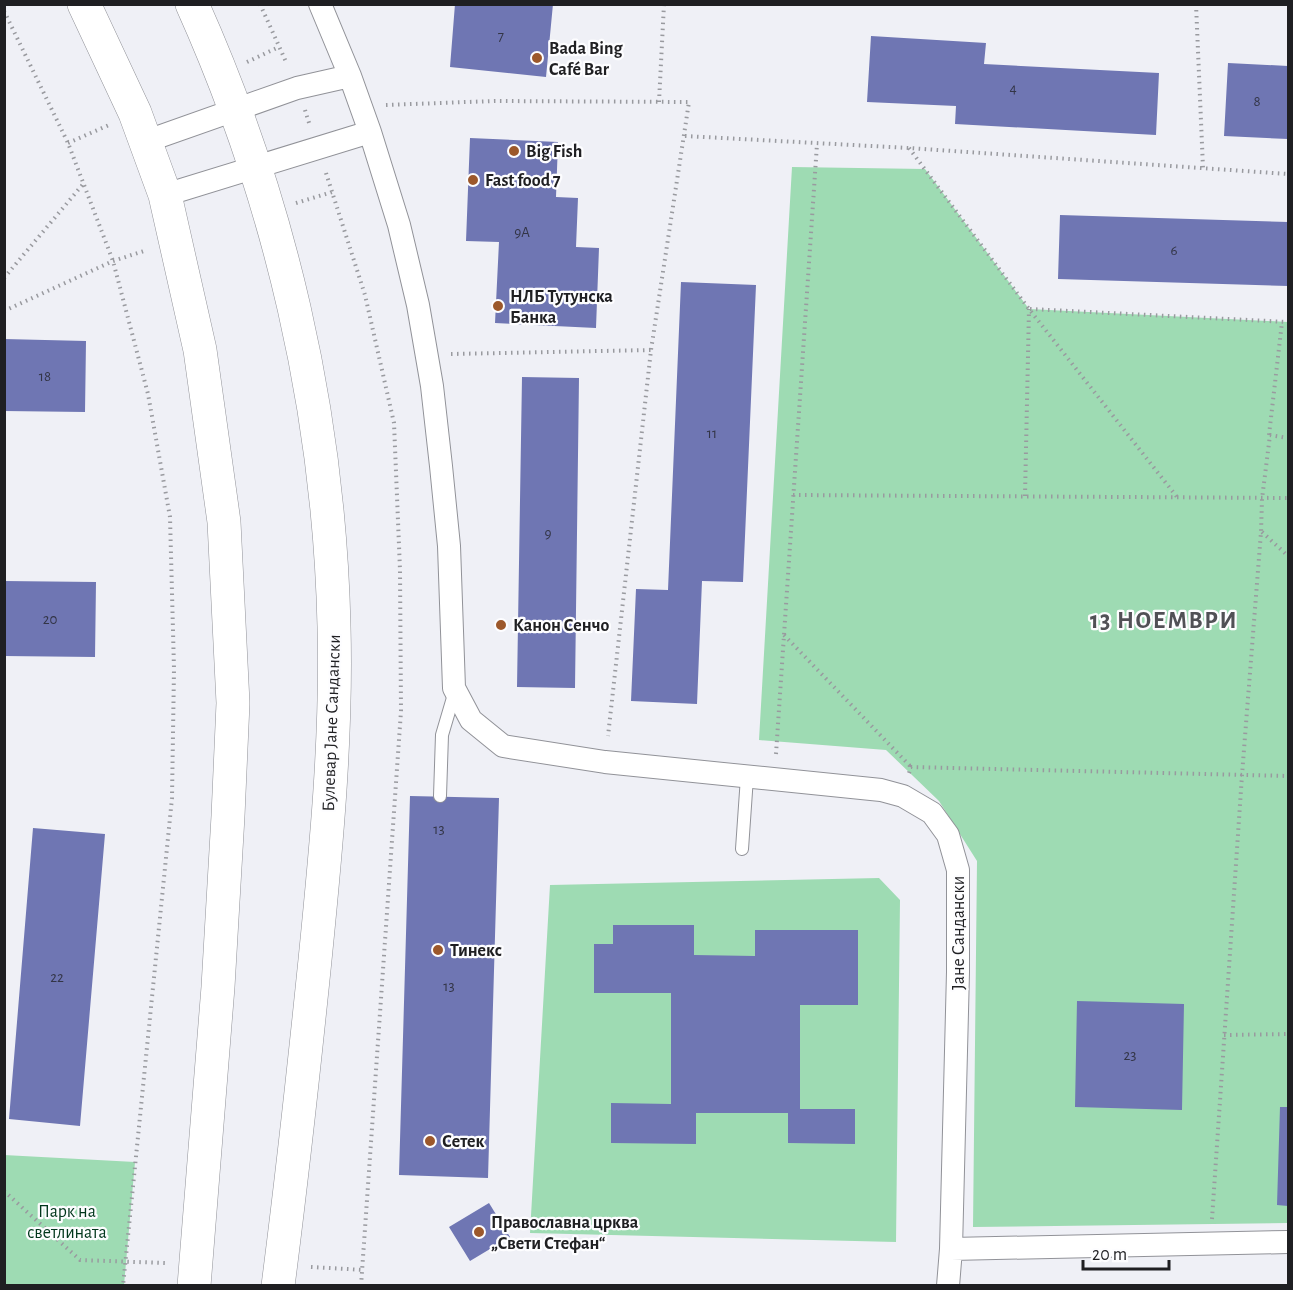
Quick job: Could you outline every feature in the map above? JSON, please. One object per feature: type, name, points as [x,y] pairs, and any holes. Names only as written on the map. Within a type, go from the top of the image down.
[{"type":"street","points":[[84,4],[141,127],[165,195],[200,350],[224,522],[232,692],[228,816],[219,975],[195,1275]]},
{"type":"street","name":"Булевар Јане Сандански","points":[[192,4],[236,109],[270,212],[305,351],[330,540],[334,628],[333,724],[325,861],[279,1276]]},
{"type":"street","points":[[320,4],[370,132],[399,225],[418,305],[432,386],[449,546],[455,690]]},
{"type":"street","points":[[141,127],[236,109],[297,88],[350,76]]},
{"type":"street","points":[[165,195],[370,132]]},
{"type":"street","name":"Јане Сандански","points":[[455,690],[471,720],[503,746],[604,762],[880,790],[903,796],[932,813],[948,835],[958,870],[958,972],[951,1249],[948,1286]]},
{"type":"street","points":[[951,1249],[1288,1242]]},
{"type":"lane","points":[[440,796],[442,735],[455,690]]},
{"type":"lane","points":[[742,849],[747,777]]},
{"type":"path","points":[[260,4],[297,88],[318,148],[365,295],[394,423],[400,570],[400,711],[362,1286]]},
{"type":"path","points":[[659,102],[664,4]]},
{"type":"path","points":[[1196,4],[1203,168]]},
{"type":"path","points":[[4,11],[68,143],[113,261],[148,394],[170,517],[174,669],[172,798],[123,1286]]},
{"type":"path","points":[[361,105],[494,101],[689,102],[651,351],[604,762]]},
{"type":"path","points":[[68,143],[141,127]]},
{"type":"path","points":[[684,136],[909,148],[1288,174]]},
{"type":"path","points":[[774,780],[817,144]]},
{"type":"path","points":[[909,148],[1029,309],[1177,498]]},
{"type":"path","points":[[4,278],[84,183]]},
{"type":"path","points":[[270,212],[332,192]]},
{"type":"path","points":[[4,311],[113,261]]},
{"type":"path","points":[[1029,309],[1288,322]]},
{"type":"path","points":[[1025,496],[1029,309]]},
{"type":"path","points":[[1210,1244],[1262,499],[1282,322]]},
{"type":"path","points":[[426,354],[651,351]]},
{"type":"path","points":[[1268,447],[1270,435],[1288,438]]},
{"type":"path","points":[[793,495],[1288,498]]},
{"type":"path","points":[[1261,532],[1288,556]]},
{"type":"path","points":[[784,634],[911,767],[1288,776]]},
{"type":"path","points":[[903,796],[911,767]]},
{"type":"path","points":[[1224,1035],[1288,1034]]},
{"type":"path","points":[[4,1191],[80,1260],[124,1261],[195,1275]]},
{"type":"path","points":[[279,1276],[364,1270]]},
{"type":"green space","points":[[792,167],[925,169],[1029,309],[1288,322],[1288,1223],[973,1227],[977,861],[939,801],[886,750],[759,740]]},
{"type":"green space","points":[[879,878],[900,900],[896,1242],[530,1233],[550,885]]},
{"type":"green space","name":"Парк на светлината","points":[[4,1155],[135,1162],[124,1285],[5,1285]]},
{"type":"building","points":[[455,4],[553,4],[546,77],[450,67]]},
{"type":"building","points":[[871,36],[986,43],[984,64],[1159,73],[1156,135],[955,124],[956,106],[867,102]]},
{"type":"building","points":[[1228,63],[1288,66],[1288,139],[1224,136]]},
{"type":"building","points":[[470,138],[558,142],[556,197],[578,198],[576,247],[599,248],[596,328],[495,323],[499,242],[466,241]]},
{"type":"building","points":[[1060,215],[1288,222],[1288,286],[1058,279]]},
{"type":"building","points":[[681,282],[756,285],[743,582],[702,581],[697,704],[631,701],[636,589],[668,590]]},
{"type":"building","points":[[4,339],[86,341],[85,412],[4,411]]},
{"type":"building","points":[[522,377],[579,378],[575,688],[517,687]]},
{"type":"building","points":[[4,581],[96,582],[95,657],[4,656]]},
{"type":"building","points":[[410,796],[499,798],[488,1178],[399,1175]]},
{"type":"building","points":[[33,828],[105,834],[80,1126],[9,1119]]},
{"type":"building","points":[[613,925],[694,925],[694,955],[755,956],[755,930],[858,930],[858,1005],[800,1005],[800,1109],[855,1109],[855,1144],[788,1143],[788,1113],[696,1113],[696,1144],[611,1143],[611,1103],[671,1104],[671,993],[594,993],[594,944],[613,944]]},
{"type":"building","points":[[1077,1001],[1184,1004],[1182,1110],[1075,1107]]},
{"type":"building","points":[[1280,1107],[1288,1107],[1288,1206],[1277,1205]]},
{"type":"building","name":"Православна црква „Свети Стефан“","points":[[489,1203],[510,1237],[470,1261],[449,1227]]},
{"type":"place","name":"Bada Bing Café Bar","points":[[537,58]]},
{"type":"place","name":"Big Fish","points":[[514,151]]},
{"type":"place","name":"Fast food 7","points":[[473,180]]},
{"type":"place","name":"НЛБ Тутунска Банка","points":[[498,306]]},
{"type":"place","name":"Канон Сенчо","points":[[501,625]]},
{"type":"place","name":"Тинекс","points":[[438,950]]},
{"type":"place","name":"Сетек","points":[[430,1141]]},
{"type":"place","name":"Православна црква „Свети Стефан“","points":[[479,1232]]},
{"type":"district","name":"13 НОЕМВРИ","points":[[1164,620]]}]
